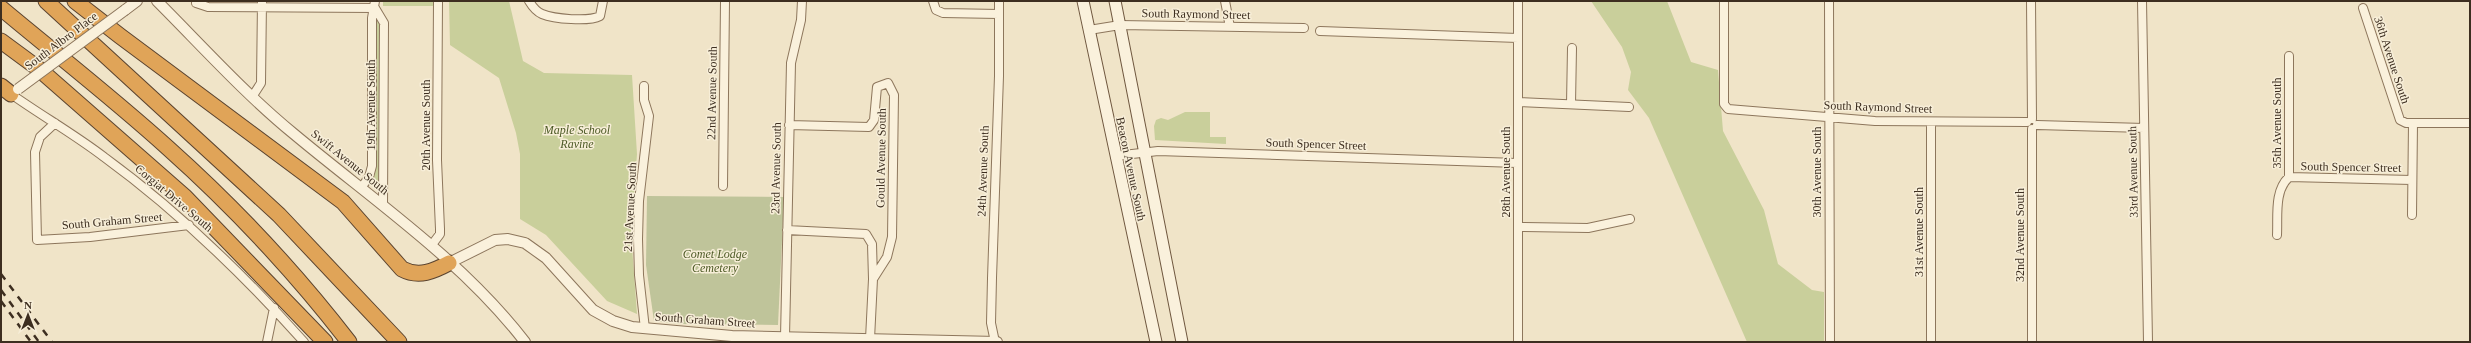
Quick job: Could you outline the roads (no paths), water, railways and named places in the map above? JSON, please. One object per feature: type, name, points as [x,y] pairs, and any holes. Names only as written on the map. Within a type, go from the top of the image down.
[{"type":"highway","points":[[46,1],[279,216],[399,342]]},
{"type":"highway","points":[[75,1],[343,202],[402,269],[408,272],[423,273],[436,270],[449,263]]},
{"type":"highway","points":[[1,8],[168,148],[228,204],[282,263],[349,342]]},
{"type":"highway","points":[[1,41],[39,69],[185,197],[325,342]]},
{"type":"main road","name":"Beacon Avenue South","points":[[1083,1],[1156,342]]},
{"type":"main road","name":"Beacon Avenue South","points":[[1115,1],[1146,152],[1182,342]]},
{"type":"street","name":"South Albro Place","points":[[8,92],[136,1]]},
{"type":"street","name":"Swift Avenue South","points":[[158,1],[252,96],[294,134],[383,205],[491,300],[525,342]]},
{"type":"street","name":"20th Avenue South","points":[[430,246],[440,234],[437,160],[438,1]]},
{"type":"street","points":[[529,2],[541,14],[556,18],[592,19],[600,16],[603,1]]},
{"type":"street","name":"22nd Avenue South","points":[[723,186],[725,1]]},
{"type":"street","name":"23rd Avenue South","points":[[785,337],[791,63],[801,20],[802,1]]},
{"type":"street","points":[[933,1],[936,10],[943,13],[999,14]]},
{"type":"street","name":"24th Avenue South","points":[[995,342],[991,323],[999,80],[999,1]]},
{"type":"street","points":[[1225,1],[1230,27]]},
{"type":"street","name":"28th Avenue South","points":[[1518,1],[1518,342]]},
{"type":"street","name":"South Raymond Street","points":[[1724,1],[1724,104],[1728,109],[1829,118],[2144,128]]},
{"type":"street","name":"30th Avenue South","points":[[1829,1],[1830,342]]},
{"type":"street","name":"32nd Avenue South","points":[[2031,1],[2032,342]]},
{"type":"street","name":"33rd Avenue South","points":[[2142,1],[2148,342]]},
{"type":"street","points":[[196,3],[204,6],[262,4],[375,4]]},
{"type":"street","points":[[252,96],[262,83],[262,4]]},
{"type":"street","name":"19th Avenue South","points":[[361,188],[369,177],[372,166],[372,18],[375,4]]},
{"type":"street","name":"19th Avenue South","points":[[375,4],[384,23],[383,205]]},
{"type":"street","name":"36th Avenue South","points":[[2363,8],[2400,120],[2413,123]]},
{"type":"street","name":"South Raymond Street","points":[[1088,30],[1120,25],[1304,28]]},
{"type":"street","points":[[1320,31],[1518,38]]},
{"type":"street","points":[[1571,104],[1572,48]]},
{"type":"street","name":"35th Avenue South","points":[[2277,235],[2279,194],[2281,187],[2289,177],[2289,56]]},
{"type":"street","name":"Gould Avenue South","points":[[789,125],[865,128],[872,124],[877,87],[888,83],[893,90],[892,237],[887,257],[873,279]]},
{"type":"street","name":"21st Avenue South","points":[[644,86],[644,100],[650,116],[640,200],[638,239],[639,275],[645,329]]},
{"type":"street","name":"Corgiat Drive South","points":[[8,92],[104,157],[189,225],[274,308],[304,342]]},
{"type":"street","points":[[1518,102],[1629,107]]},
{"type":"street","name":"31st Avenue South","points":[[1931,122],[1931,342]]},
{"type":"street","name":"South Graham Street","points":[[54,123],[40,137],[35,152],[37,240],[90,237],[189,225]]},
{"type":"street","points":[[2412,215],[2413,123],[2470,123]]},
{"type":"street","name":"South Spencer Street","points":[[1115,156],[1146,152],[1518,164]]},
{"type":"street","name":"South Spencer Street","points":[[2289,177],[2412,180]]},
{"type":"street","points":[[1518,227],[1588,228],[1630,219]]},
{"type":"street","name":"Gould Avenue South","points":[[787,230],[866,234],[872,244],[873,279],[870,339]]},
{"type":"street","name":"South Graham Street","points":[[449,263],[495,240],[508,239],[525,243],[546,258],[593,310],[622,325],[645,329],[732,339],[785,337],[995,342]]},
{"type":"street","points":[[267,342],[274,308]]},
{"type":"railway","points":[[1,274],[52,342]]},
{"type":"railway","points":[[1,290],[39,342]]},
{"type":"railway","points":[[1,301],[31,342]]},
{"type":"park label","name":"Maple School Ravine","points":[[577,137]]},
{"type":"park label","name":"Comet Lodge Cemetery","points":[[715,261]]}]
